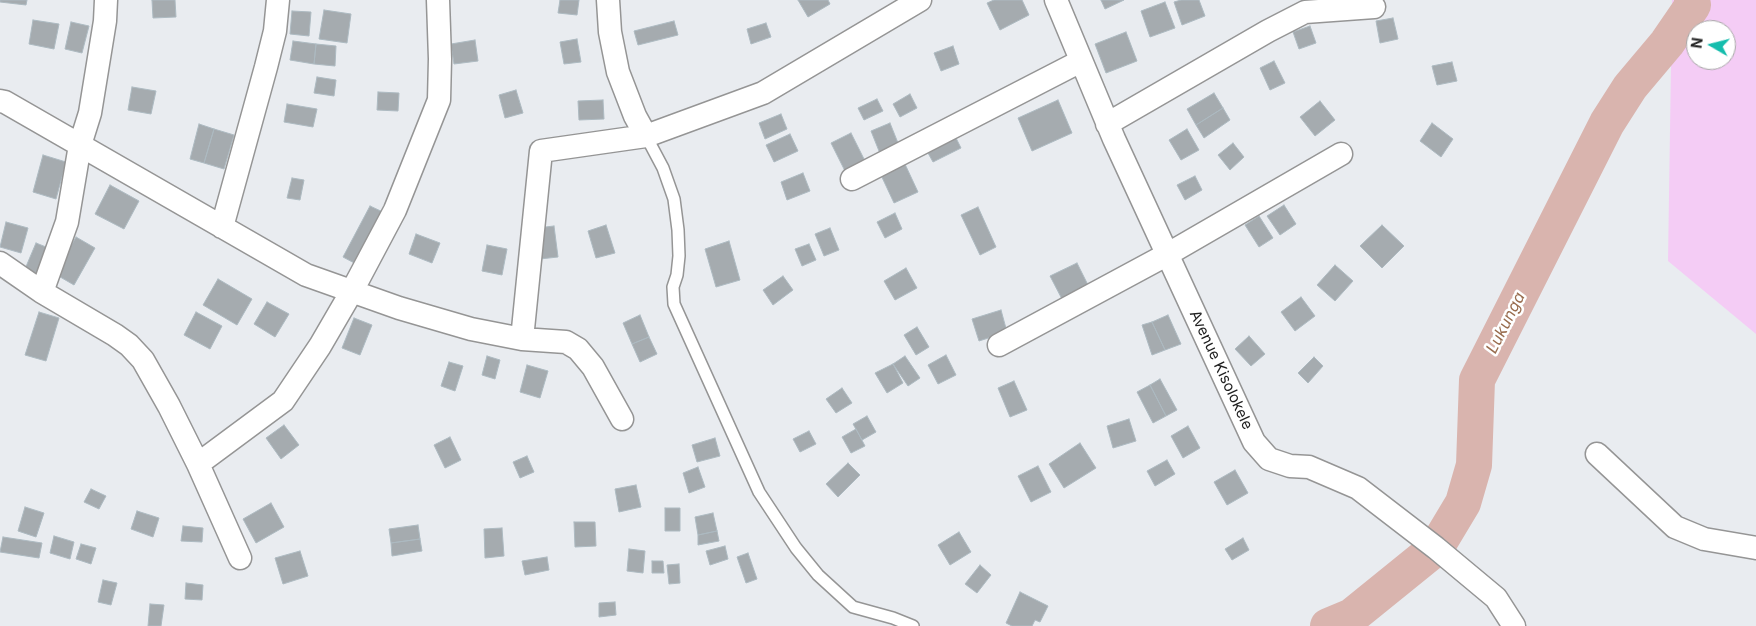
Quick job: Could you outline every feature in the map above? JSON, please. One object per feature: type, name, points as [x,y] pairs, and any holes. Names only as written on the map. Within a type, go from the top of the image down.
[{"type":"street","points":[[42,292],[67,222],[80,145],[90,113],[105,21],[106,0]]},
{"type":"street","points":[[222,227],[275,31],[278,0]]},
{"type":"street","points":[[198,464],[283,400],[320,346],[352,292],[395,210],[439,100],[438,0]]},
{"type":"street","points":[[608,0],[610,32],[618,72],[635,116],[646,136]]},
{"type":"street","points":[[522,339],[541,151],[646,136],[763,93],[920,0]]},
{"type":"street","name":"Avenue Kisolokele","points":[[1056,0],[1107,124],[1254,442],[1269,459],[1290,466],[1309,467],[1358,488],[1436,548],[1496,598],[1514,626]]},
{"type":"street","points":[[1107,124],[1268,31],[1301,6],[1374,6]]},
{"type":"street","points":[[852,179],[1081,61]]},
{"type":"street","points":[[0,101],[6,102],[306,275],[352,292],[471,329],[522,339],[566,342],[578,348],[593,367],[622,418]]},
{"type":"street","points":[[999,345],[1168,254],[1341,154]]},
{"type":"street","points":[[0,263],[42,292],[115,334],[130,345],[143,360],[198,464],[240,558]]},
{"type":"street","points":[[1597,454],[1675,527],[1704,539],[1756,548]]},
{"type":"lane","points":[[646,136],[663,168],[674,199],[679,256],[677,275],[673,286],[674,304],[759,492],[796,548],[818,575],[853,607],[914,626]]},
{"type":"shaded area","points":[[1672,0],[1756,0],[1756,334],[1668,261]]},
{"type":"building","points":[[0,0],[27,0],[26,5],[0,2]]},
{"type":"building","points":[[152,0],[175,0],[176,17],[153,18]]},
{"type":"building","points":[[560,0],[579,0],[577,15],[558,13]]},
{"type":"building","points":[[798,0],[828,0],[830,4],[808,17]]},
{"type":"building","points":[[994,0],[1022,0],[1029,15],[1000,30],[987,3]]},
{"type":"building","points":[[1101,0],[1124,0],[1105,9]]},
{"type":"building","points":[[1199,0],[1205,16],[1182,25],[1174,2]]},
{"type":"building","points":[[1165,2],[1175,28],[1150,37],[1141,11]]},
{"type":"building","points":[[324,10],[351,14],[347,43],[319,39]]},
{"type":"building","points":[[292,11],[311,12],[309,36],[290,34]]},
{"type":"building","points":[[1393,18],[1398,39],[1380,43],[1376,21]]},
{"type":"building","points":[[33,20],[59,24],[54,49],[29,44]]},
{"type":"building","points":[[674,21],[678,35],[638,45],[634,31]]},
{"type":"building","points":[[71,22],[89,26],[82,53],[65,49]]},
{"type":"building","points":[[766,23],[771,37],[751,44],[747,29]]},
{"type":"building","points":[[1310,26],[1316,43],[1299,49],[1293,32]]},
{"type":"building","points":[[1126,32],[1137,61],[1106,73],[1095,44]]},
{"type":"building","points":[[577,39],[581,62],[564,64],[560,42]]},
{"type":"building","points":[[475,40],[478,61],[454,64],[451,44]]},
{"type":"building","points":[[293,41],[316,44],[314,64],[290,60]]},
{"type":"building","points":[[316,44],[336,46],[335,66],[314,64]]},
{"type":"building","points":[[953,46],[959,64],[941,71],[934,53]]},
{"type":"building","points":[[1274,61],[1285,83],[1270,90],[1260,68]]},
{"type":"building","points":[[1452,62],[1457,81],[1437,85],[1432,66]]},
{"type":"building","points":[[317,77],[336,80],[334,96],[314,93]]},
{"type":"building","points":[[132,87],[156,91],[151,114],[128,110]]},
{"type":"building","points":[[516,90],[523,113],[505,118],[499,95]]},
{"type":"building","points":[[378,92],[399,93],[398,111],[377,110]]},
{"type":"building","points":[[1214,93],[1223,108],[1196,125],[1187,109]]},
{"type":"building","points":[[910,94],[917,108],[900,117],[893,104]]},
{"type":"building","points":[[877,99],[883,111],[864,120],[858,108]]},
{"type":"building","points":[[603,100],[604,119],[579,120],[578,101]]},
{"type":"building","points":[[1058,100],[1072,133],[1032,151],[1018,118]]},
{"type":"building","points":[[1320,101],[1335,120],[1315,136],[1300,117]]},
{"type":"building","points":[[287,104],[317,109],[313,127],[284,122]]},
{"type":"building","points":[[1223,108],[1230,120],[1204,138],[1196,125]]},
{"type":"building","points":[[781,114],[787,129],[765,139],[759,123]]},
{"type":"building","points":[[890,123],[900,148],[881,156],[871,131]]},
{"type":"building","points":[[1432,123],[1453,139],[1441,157],[1420,141]]},
{"type":"building","points":[[199,124],[214,129],[204,163],[190,159]]},
{"type":"building","points":[[214,129],[234,135],[224,169],[204,163]]},
{"type":"building","points":[[1187,129],[1199,150],[1181,160],[1169,140]]},
{"type":"building","points":[[851,133],[866,163],[846,173],[831,143]]},
{"type":"building","points":[[790,134],[798,151],[774,162],[766,145]]},
{"type":"building","points":[[956,138],[961,148],[933,162],[928,153]]},
{"type":"building","points":[[1233,143],[1244,157],[1230,170],[1218,155]]},
{"type":"building","points":[[43,155],[66,162],[56,199],[33,192]]},
{"type":"building","points":[[904,162],[918,192],[894,203],[880,173]]},
{"type":"building","points":[[803,173],[810,191],[787,200],[781,182]]},
{"type":"building","points":[[1195,176],[1202,190],[1185,200],[1177,185]]},
{"type":"building","points":[[292,178],[304,180],[300,200],[287,198]]},
{"type":"building","points":[[110,185],[139,201],[124,229],[95,214]]},
{"type":"building","points":[[1284,205],[1296,224],[1280,235],[1267,216]]},
{"type":"building","points":[[370,206],[385,213],[358,265],[343,257]]},
{"type":"building","points":[[978,207],[996,247],[980,255],[961,215]]},
{"type":"building","points":[[895,213],[902,229],[885,238],[877,222]]},
{"type":"building","points":[[1259,216],[1273,238],[1259,247],[1245,225]]},
{"type":"building","points":[[6,222],[28,228],[21,253],[0,247]]},
{"type":"building","points":[[606,225],[615,253],[596,258],[588,231]]},
{"type":"building","points":[[1382,225],[1404,246],[1382,268],[1360,246]]},
{"type":"building","points":[[554,226],[558,257],[540,259],[537,228]]},
{"type":"building","points":[[830,228],[839,250],[824,256],[815,234]]},
{"type":"building","points":[[416,234],[440,243],[432,263],[409,254]]},
{"type":"building","points":[[76,237],[95,248],[74,285],[55,274]]},
{"type":"building","points":[[729,241],[740,280],[716,287],[705,249]]},
{"type":"building","points":[[36,243],[51,249],[40,275],[25,269]]},
{"type":"building","points":[[809,244],[816,260],[802,266],[795,249]]},
{"type":"building","points":[[487,245],[507,249],[502,275],[482,271]]},
{"type":"building","points":[[1077,263],[1089,287],[1063,301],[1050,276]]},
{"type":"building","points":[[1335,265],[1353,281],[1335,301],[1317,285]]},
{"type":"building","points":[[906,268],[917,288],[895,300],[884,281]]},
{"type":"building","points":[[783,276],[793,290],[773,305],[763,290]]},
{"type":"building","points":[[218,279],[252,299],[237,325],[203,305]]},
{"type":"building","points":[[1301,297],[1315,316],[1295,331],[1281,312]]},
{"type":"building","points":[[267,302],[289,314],[275,337],[254,324]]},
{"type":"building","points":[[1001,310],[1007,332],[979,341],[972,319]]},
{"type":"building","points":[[39,312],[59,318],[46,361],[25,355]]},
{"type":"building","points":[[196,312],[222,326],[210,349],[184,335]]},
{"type":"building","points":[[640,315],[649,337],[632,344],[623,323]]},
{"type":"building","points":[[1168,315],[1181,344],[1165,350],[1152,322]]},
{"type":"building","points":[[354,318],[372,325],[360,355],[342,348]]},
{"type":"building","points":[[1152,322],[1165,350],[1152,355],[1142,325]]},
{"type":"building","points":[[917,327],[929,347],[916,355],[904,335]]},
{"type":"building","points":[[1249,336],[1265,354],[1251,366],[1235,349]]},
{"type":"building","points":[[649,337],[657,354],[640,362],[632,344]]},
{"type":"building","points":[[946,355],[956,375],[938,384],[928,365]]},
{"type":"building","points":[[487,356],[500,360],[495,379],[482,375]]},
{"type":"building","points":[[905,356],[920,378],[908,386],[893,364]]},
{"type":"building","points":[[1314,357],[1323,366],[1308,383],[1298,373]]},
{"type":"building","points":[[449,362],[463,366],[455,391],[441,386]]},
{"type":"building","points":[[893,364],[903,383],[887,393],[875,373]]},
{"type":"building","points":[[527,365],[548,371],[540,398],[520,392]]},
{"type":"building","points":[[1160,379],[1177,410],[1166,416],[1150,385]]},
{"type":"building","points":[[1014,381],[1027,410],[1010,417],[998,388]]},
{"type":"building","points":[[1150,385],[1166,416],[1153,423],[1137,392]]},
{"type":"building","points":[[842,388],[852,403],[836,413],[826,399]]},
{"type":"building","points":[[867,416],[876,432],[862,440],[853,424]]},
{"type":"building","points":[[1129,419],[1136,441],[1113,448],[1107,426]]},
{"type":"building","points":[[284,425],[299,445],[281,459],[266,438]]},
{"type":"building","points":[[1188,426],[1200,448],[1183,458],[1171,436]]},
{"type":"building","points":[[856,429],[865,446],[851,453],[842,437]]},
{"type":"building","points":[[809,431],[816,444],[800,452],[793,439]]},
{"type":"building","points":[[450,437],[461,460],[445,468],[434,445]]},
{"type":"building","points":[[715,438],[720,456],[697,462],[692,445]]},
{"type":"building","points":[[1080,443],[1096,468],[1064,488],[1049,464]]},
{"type":"building","points":[[527,456],[534,472],[520,478],[513,462]]},
{"type":"building","points":[[1167,460],[1175,474],[1155,486],[1147,471]]},
{"type":"building","points":[[848,463],[860,475],[838,497],[826,484]]},
{"type":"building","points":[[1038,466],[1051,492],[1031,502],[1018,476]]},
{"type":"building","points":[[698,467],[705,487],[689,493],[683,473]]},
{"type":"building","points":[[1235,470],[1248,493],[1227,505],[1214,482]]},
{"type":"building","points":[[636,485],[641,507],[619,512],[615,489]]},
{"type":"building","points":[[91,489],[106,496],[99,509],[84,502]]},
{"type":"building","points":[[271,503],[284,527],[256,543],[243,519]]},
{"type":"building","points":[[25,507],[44,513],[36,537],[18,531]]},
{"type":"building","points":[[665,508],[680,508],[680,531],[665,531]]},
{"type":"building","points":[[137,511],[159,518],[153,537],[131,529]]},
{"type":"building","points":[[713,513],[717,531],[698,535],[695,517]]},
{"type":"building","points":[[574,522],[595,522],[596,546],[575,547]]},
{"type":"building","points":[[418,525],[420,539],[391,543],[389,529]]},
{"type":"building","points":[[183,526],[203,528],[202,542],[181,541]]},
{"type":"building","points":[[502,528],[504,556],[485,558],[484,529]]},
{"type":"building","points":[[717,531],[719,541],[698,545],[698,535]]},
{"type":"building","points":[[959,532],[971,552],[950,565],[938,545]]},
{"type":"building","points":[[54,536],[74,542],[70,559],[50,553]]},
{"type":"building","points":[[3,537],[42,543],[39,558],[0,552]]},
{"type":"building","points":[[1243,538],[1249,550],[1232,560],[1225,549]]},
{"type":"building","points":[[420,539],[422,551],[392,556],[391,543]]},
{"type":"building","points":[[81,544],[96,548],[91,564],[76,559]]},
{"type":"building","points":[[725,546],[728,559],[710,565],[706,551]]},
{"type":"building","points":[[629,549],[645,551],[643,573],[627,571]]},
{"type":"building","points":[[300,551],[308,576],[283,584],[275,558]]},
{"type":"building","points":[[748,553],[757,579],[746,583],[737,557]]},
{"type":"building","points":[[547,557],[549,570],[525,575],[522,561]]},
{"type":"building","points":[[652,561],[663,561],[664,573],[652,573]]},
{"type":"building","points":[[679,564],[680,583],[669,584],[667,565]]},
{"type":"building","points":[[980,565],[991,575],[977,593],[965,584]]},
{"type":"building","points":[[103,580],[117,583],[111,605],[98,602]]},
{"type":"building","points":[[186,583],[203,585],[202,600],[185,599]]},
{"type":"building","points":[[1020,592],[1048,606],[1040,622],[1035,620],[1032,626],[1012,626],[1006,623]]},
{"type":"building","points":[[615,602],[616,615],[599,617],[599,603]]},
{"type":"building","points":[[150,604],[164,605],[161,626],[148,626]]},
{"type":"waterway","name":"Lukunga","points":[[1328,626],[1352,616],[1436,548],[1463,503],[1474,465],[1477,380],[1607,123],[1630,87],[1667,43],[1693,5],[1692,0]]}]
